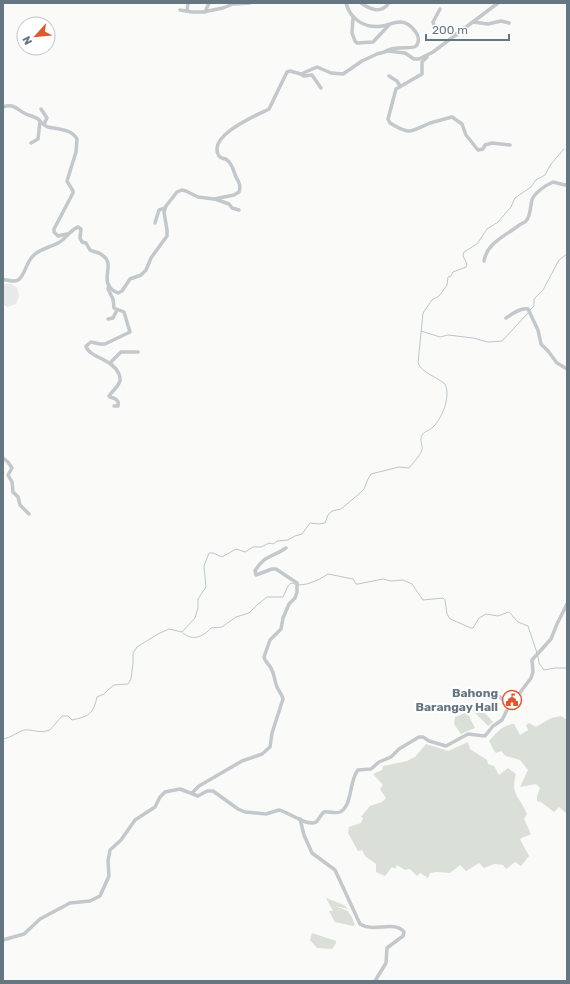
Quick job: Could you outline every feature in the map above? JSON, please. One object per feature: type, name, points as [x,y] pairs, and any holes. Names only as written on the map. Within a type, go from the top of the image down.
[{"type":"street","points":[[187,11],[188,3]]},
{"type":"street","points":[[205,12],[209,3]]},
{"type":"street","points":[[180,10],[205,12],[233,4],[250,3]]},
{"type":"street","points":[[300,74],[320,67],[332,73],[344,74],[360,62],[391,48],[412,48],[417,44],[417,34],[411,26],[402,22],[381,26],[366,25],[353,17],[346,3]]},
{"type":"street","points":[[361,3],[370,8],[380,10],[384,9],[389,3]]},
{"type":"street","points":[[370,8],[373,3]]},
{"type":"street","points":[[498,3],[430,54],[422,62],[422,74],[394,91],[394,98],[388,119],[390,124],[407,131],[412,131],[452,117],[462,124],[466,135],[478,150],[483,149],[485,145],[489,143],[510,146]]},
{"type":"street","points":[[440,9],[433,22],[437,30],[441,32],[451,32],[457,35]]},
{"type":"street","points":[[353,17],[352,35],[357,43],[374,41],[390,24]]},
{"type":"street","points":[[473,22],[488,24],[501,21],[509,22]]},
{"type":"street","points":[[384,52],[405,53],[414,59],[419,59],[430,54]]},
{"type":"street","points":[[109,285],[118,293],[122,291],[130,279],[141,275],[146,270],[150,258],[167,236],[164,214],[165,208],[175,194],[182,190],[204,199],[215,199],[238,194],[240,189],[239,182],[229,162],[219,156],[218,147],[220,139],[253,116],[269,109],[287,72],[304,76],[312,75],[321,88]]},
{"type":"street","points":[[389,76],[400,86]]},
{"type":"street","points":[[3,107],[16,107],[24,114],[35,117],[47,126],[72,134],[77,139],[78,144],[67,181],[73,193],[54,229],[54,232],[58,236],[68,234]]},
{"type":"street","points":[[41,109],[47,118],[44,124]]},
{"type":"street","points":[[30,143],[38,139],[40,121]]},
{"type":"street","points":[[484,261],[486,252],[493,244],[526,221],[531,209],[532,199],[535,194],[552,182],[564,185],[567,184]]},
{"type":"street","points":[[215,199],[229,204],[232,208],[239,210]]},
{"type":"street","points":[[155,223],[159,210],[165,208]]},
{"type":"street","points":[[3,280],[14,281],[20,279],[26,265],[33,255],[60,242],[76,228],[80,228],[82,242],[86,244],[90,250],[101,254],[109,264],[106,276],[109,285],[108,289],[113,299],[114,308],[123,311],[125,314],[130,332],[104,344],[91,342],[86,346],[90,352],[110,363],[118,373],[120,381],[118,386],[109,396],[116,399],[118,402],[118,406],[114,406]]},
{"type":"street","points":[[506,318],[521,309],[524,308],[528,310],[538,330],[541,344],[558,363],[567,369]]},
{"type":"street","points":[[108,320],[113,318],[117,310]]},
{"type":"street","points":[[110,363],[122,352],[138,352]]},
{"type":"street","points":[[3,458],[12,468],[8,475],[12,482],[13,492],[18,496],[20,505],[29,514]]},
{"type":"street","points":[[192,793],[199,786],[242,761],[262,754],[271,745],[272,733],[283,699],[283,694],[276,684],[271,667],[266,662],[264,657],[270,640],[281,629],[283,618],[289,604],[295,598],[298,587],[297,583],[276,569],[272,568],[256,575],[255,571],[258,564],[266,557],[278,553],[286,548]]},
{"type":"street","points":[[3,940],[24,934],[40,919],[70,903],[90,901],[98,898],[109,876],[109,851],[121,840],[135,820],[152,809],[165,792],[180,789],[199,796],[207,791],[213,791],[238,809],[245,812],[266,814],[279,810],[300,820],[313,823],[325,811],[340,812],[344,808],[348,801],[356,772],[371,769],[378,762],[391,757],[399,749],[416,739],[423,737],[446,746],[468,734],[484,736],[493,726],[502,720],[531,678],[533,672],[532,660],[553,636],[567,604]]},
{"type":"street","points":[[497,695],[511,705]]},
{"type":"street","points":[[300,820],[304,835],[312,853],[335,870],[355,910],[360,924],[370,928],[395,926],[404,932],[403,936],[387,948],[386,963],[375,981]]},
{"type":"shaded area","points":[[6,284],[11,284],[17,288],[19,296],[16,304],[7,307],[3,304],[3,286]]},
{"type":"shaded area","points":[[478,705],[493,722],[488,726],[473,711]]},
{"type":"shaded area","points":[[467,712],[475,728],[461,734],[454,724],[455,717]]},
{"type":"shaded area","points":[[561,716],[567,720],[567,814],[559,807],[554,812],[541,802],[537,801],[540,788],[536,784],[520,787],[528,770],[520,760],[506,756],[501,751],[496,753],[489,741],[506,726],[514,724],[520,735],[528,730],[526,725],[529,723],[536,727],[551,718]]},
{"type":"shaded area","points":[[468,742],[470,749],[487,760],[488,764],[494,766],[499,775],[508,768],[516,774],[514,781],[515,792],[527,814],[524,819],[531,834],[520,839],[529,856],[521,866],[515,862],[506,869],[503,865],[494,864],[484,868],[479,863],[466,871],[460,865],[450,873],[430,873],[428,878],[420,873],[417,876],[410,869],[405,870],[397,865],[395,869],[392,867],[385,876],[376,872],[376,864],[365,856],[362,850],[358,851],[348,833],[349,827],[361,823],[363,818],[361,817],[370,806],[382,802],[386,798],[380,789],[383,785],[373,774],[382,770],[383,766],[407,761],[415,757],[426,744],[448,751]]},
{"type":"shaded area","points":[[326,898],[344,905],[348,909],[335,906],[348,911],[355,925],[353,926],[335,922],[329,911],[333,911]]},
{"type":"shaded area","points":[[312,933],[336,941],[336,943],[332,949],[317,948],[310,940]]},
{"type":"waterway","points":[[3,739],[24,730],[42,732],[50,730],[62,716],[68,716],[72,720],[83,717],[92,711],[97,697],[104,694],[114,685],[128,684],[131,679],[133,653],[137,647],[169,629],[182,632],[195,618],[198,608],[198,599],[206,587],[204,566],[209,553],[222,557],[236,549],[245,552],[253,547],[261,547],[269,543],[273,544],[277,541],[288,540],[302,534],[310,523],[325,523],[328,515],[332,511],[341,509],[364,489],[371,474],[399,467],[409,468],[422,450],[422,435],[436,424],[442,414],[447,395],[445,384],[423,370],[418,363],[423,313],[432,300],[439,296],[447,285],[448,277],[451,276],[453,272],[466,267],[467,264],[463,256],[464,252],[477,244],[487,229],[498,222],[511,207],[515,198],[531,187],[536,180],[545,175],[551,164],[564,149]]},
{"type":"waterway","points":[[530,310],[534,306],[534,299],[543,290],[559,260],[567,254]]},
{"type":"waterway","points":[[421,331],[440,337],[448,335],[473,338],[488,342],[502,341],[528,313]]},
{"type":"waterway","points":[[183,633],[187,636],[198,637],[211,628],[222,627],[236,617],[249,613],[267,597],[283,597],[291,583],[299,585],[307,584],[328,574],[353,579],[356,584],[383,579],[391,581],[403,580],[412,584],[423,600],[443,598],[445,600],[447,614],[450,619],[471,628],[473,628],[479,618],[486,614],[498,616],[509,612],[518,622],[528,626],[537,653]]},
{"type":"waterway","points":[[538,656],[539,663],[544,670],[567,668]]},
{"type":"place","name":"Bahong Barangay Hall","points":[[512,700]]}]
